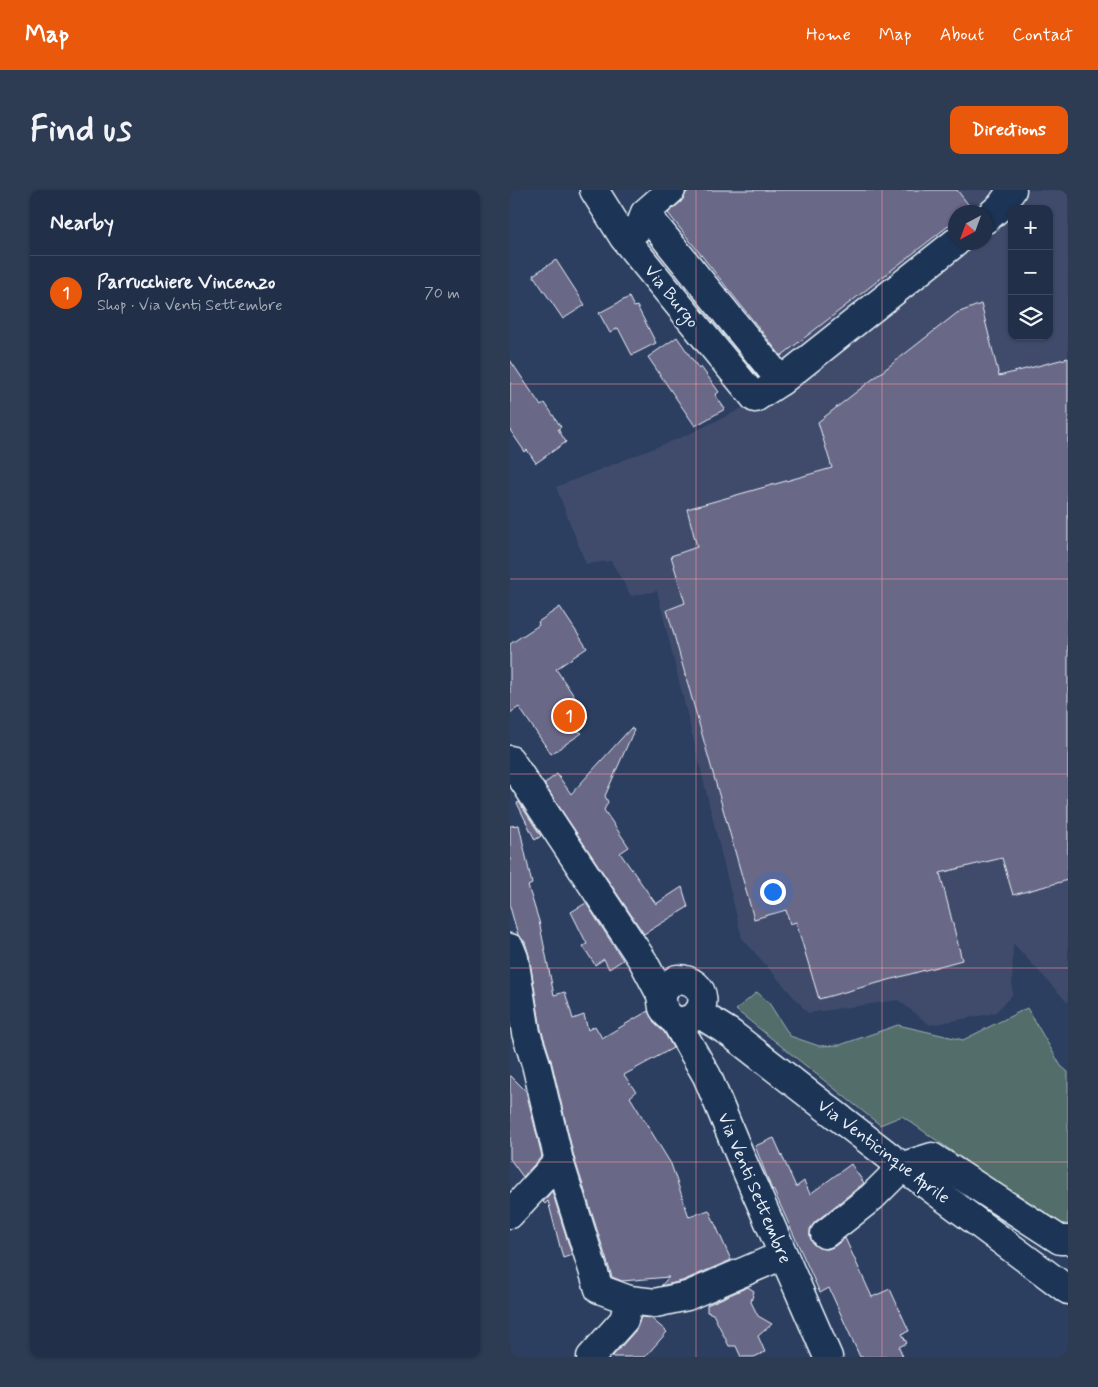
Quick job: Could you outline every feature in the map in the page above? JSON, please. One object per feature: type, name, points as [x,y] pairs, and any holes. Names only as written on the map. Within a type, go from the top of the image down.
[{"type":"street","name":"Via Burgo","points":[[594,190],[624,238],[755,398],[781,381]]},
{"type":"street","points":[[624,238],[641,224],[644,213],[671,190]]},
{"type":"street","points":[[993,213],[1001,206],[1012,190]]},
{"type":"street","points":[[644,213],[781,381],[948,248]]},
{"type":"street","points":[[510,760],[643,961],[669,987]]},
{"type":"street","points":[[510,948],[514,958],[518,1041],[536,1064],[559,1162],[598,1289],[629,1300],[655,1303],[687,1296],[783,1255]]},
{"type":"street","points":[[692,982],[702,992],[703,999],[687,1018],[668,1015],[663,1008],[669,987],[692,982]]},
{"type":"street","name":"Via Venticinque Aprile","points":[[687,1018],[730,1033],[1068,1290]]},
{"type":"street","name":"Via Venti Settembre","points":[[687,1018],[707,1076],[828,1357]]},
{"type":"street","points":[[825,1234],[872,1197],[903,1166],[932,1157],[1060,1240],[1068,1240]]},
{"type":"street","points":[[510,1214],[559,1162]]},
{"type":"street","points":[[591,1357],[624,1320],[629,1300]]},
{"type":"shaded area","points":[[683,190],[1068,190],[1068,1003],[1013,943],[1012,995],[995,1013],[930,1025],[898,1000],[808,1013],[742,938],[657,591],[631,596],[611,561],[586,564],[556,487],[687,435],[743,408],[619,257]]},
{"type":"green space","points":[[757,992],[769,1003],[790,1036],[819,1046],[840,1045],[898,1025],[963,1040],[1027,1008],[1061,1066],[1068,1072],[1068,1224],[1054,1223],[902,1116],[880,1125],[736,1010]]},
{"type":"building","points":[[690,190],[957,190],[969,205],[948,205],[948,226],[781,356],[668,213],[681,202]]},
{"type":"building","points":[[556,260],[585,305],[563,319],[533,275]]},
{"type":"building","points":[[629,297],[634,307],[637,306],[656,343],[632,355],[618,328],[610,333],[599,313]]},
{"type":"building","points":[[981,304],[999,376],[1068,358],[1068,880],[1013,895],[1002,858],[940,873],[962,960],[819,999],[796,922],[790,924],[786,910],[754,919],[667,610],[685,603],[671,556],[697,547],[687,509],[832,468],[818,422],[957,313]]},
{"type":"building","points":[[677,337],[699,369],[701,367],[719,392],[715,395],[725,409],[695,426],[648,357]]},
{"type":"building","points":[[510,360],[541,406],[545,403],[561,427],[558,429],[566,442],[536,463],[527,450],[525,452],[510,430]]},
{"type":"building","points":[[560,607],[587,648],[556,669],[588,717],[571,728],[582,733],[551,754],[519,707],[510,713],[510,644],[539,625],[538,622]]},
{"type":"building","points":[[631,728],[634,730],[605,796],[608,802],[604,810],[629,847],[620,853],[656,904],[682,887],[688,907],[644,934],[544,784],[557,774],[571,794]]},
{"type":"building","points":[[519,802],[541,836],[535,840],[517,803]]},
{"type":"building","points":[[519,825],[532,884],[528,886],[539,921],[554,995],[565,992],[573,1019],[584,1015],[588,1030],[595,1026],[602,1038],[648,1011],[655,1024],[664,1032],[673,1048],[624,1075],[636,1092],[630,1097],[671,1164],[689,1217],[709,1210],[731,1260],[682,1281],[661,1286],[669,1277],[622,1281],[612,1277],[574,1157],[551,1060],[541,1029],[529,955],[525,942],[518,935],[510,907],[510,826]]},
{"type":"building","points":[[586,903],[623,960],[609,969],[604,959],[595,965],[583,946],[587,944],[571,912]]},
{"type":"building","points":[[510,1075],[526,1091],[542,1156],[523,1177],[510,1159]]},
{"type":"building","points":[[774,1138],[796,1187],[804,1181],[810,1194],[851,1164],[864,1183],[815,1222],[810,1229],[810,1237],[813,1244],[819,1248],[827,1249],[835,1246],[845,1238],[872,1297],[890,1289],[909,1331],[902,1334],[907,1343],[899,1347],[903,1357],[860,1357],[829,1288],[820,1293],[772,1190],[755,1146]]},
{"type":"building","points":[[552,1191],[572,1255],[563,1258],[548,1201],[545,1204],[543,1202]]},
{"type":"building","points":[[748,1287],[754,1291],[751,1302],[758,1316],[772,1324],[758,1336],[765,1352],[754,1357],[741,1357],[736,1346],[729,1346],[713,1314],[707,1312],[707,1305]]},
{"type":"building","points":[[641,1317],[651,1318],[667,1332],[645,1357],[612,1357],[636,1330]]},
{"type":"place","name":"Parrucchiere Vincenzo","points":[[569,716]]}]
